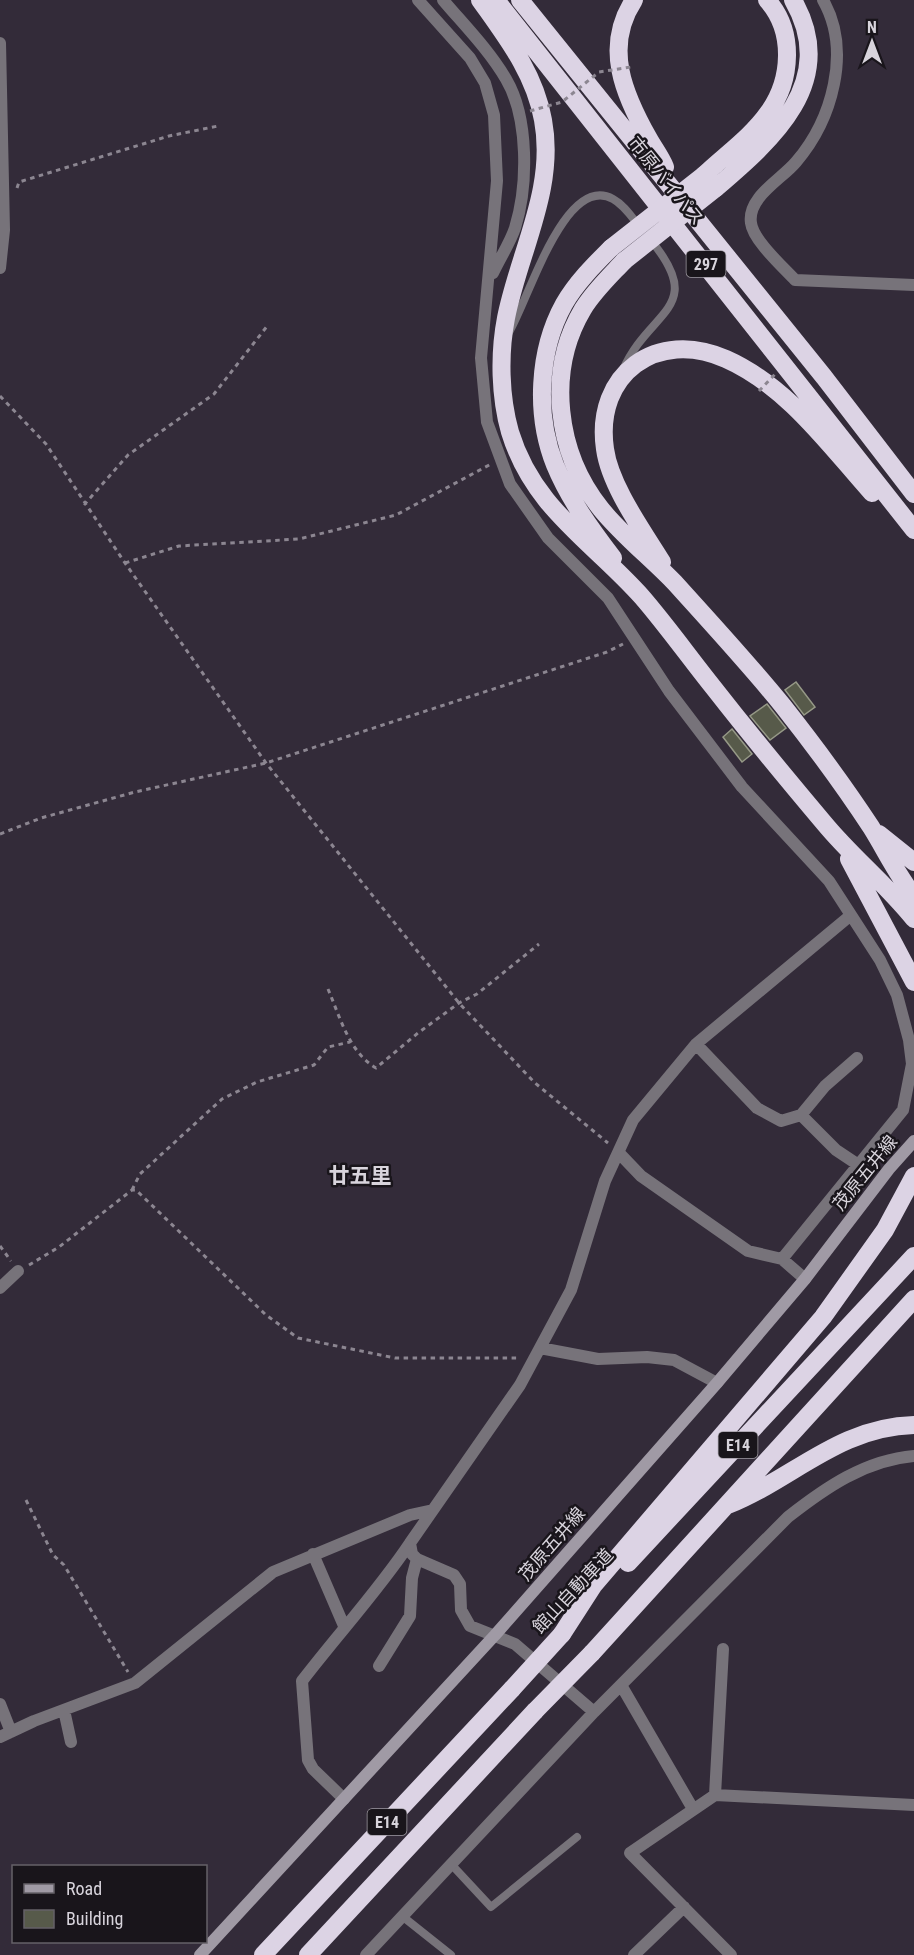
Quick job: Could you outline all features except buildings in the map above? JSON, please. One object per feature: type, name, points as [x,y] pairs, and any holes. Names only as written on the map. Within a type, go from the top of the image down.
[{"type":"highway","points":[[480,0],[521,59],[530,77],[543,120],[546,141],[536,217],[506,318],[503,342],[505,408],[509,429],[524,468],[554,512],[641,596]]},
{"type":"highway","name":"市原バイパス","points":[[495,0],[914,530]]},
{"type":"highway","name":"市原バイパス","points":[[520,0],[674,190],[914,494]]},
{"type":"highway","points":[[634,0],[622,23],[618,39],[619,70],[632,108],[663,162],[674,190]]},
{"type":"highway","points":[[767,0],[781,21],[786,38],[787,67],[770,112],[710,181],[624,261],[593,295],[570,336],[560,394],[564,432],[577,468],[600,507],[627,538],[674,582],[783,706],[871,827],[899,877],[914,896]]},
{"type":"highway","points":[[793,0],[805,28],[807,46],[804,81],[799,96],[780,129],[765,146],[611,248],[577,286],[564,304],[555,324],[545,364],[542,411],[549,447],[567,489],[586,522],[641,596],[838,840],[889,888],[914,919]]},
{"type":"highway","points":[[674,582],[617,485],[605,451],[606,410],[619,379],[646,356],[666,351],[706,352],[726,359],[755,375],[783,396],[882,504],[914,530]]},
{"type":"highway","points":[[871,827],[914,862]]},
{"type":"highway","points":[[838,840],[868,891],[914,982]]},
{"type":"highway","points":[[562,1634],[593,1586],[823,1317],[885,1230],[914,1176]]},
{"type":"highway","name":"館山自動車道","points":[[263,1955],[914,1256]]},
{"type":"highway","name":"E14","points":[[308,1955],[535,1710],[592,1653],[914,1299]]},
{"type":"highway","points":[[722,1508],[748,1497],[829,1447],[883,1429],[914,1425]]},
{"type":"main road","name":"茂原五井線","points":[[200,1955],[495,1635],[717,1383],[805,1279],[889,1169],[914,1141]]},
{"type":"street","points":[[418,0],[470,58],[485,83],[494,115],[497,182],[490,280],[481,358],[487,422],[510,484],[548,538],[608,598],[669,691],[742,787],[829,880],[880,960],[897,995],[909,1040],[912,1064],[903,1110],[860,1166],[782,1259]]},
{"type":"street","points":[[443,0],[489,54],[507,81],[518,111],[523,145],[524,184],[514,229],[490,280]]},
{"type":"street","points":[[823,0],[830,11],[837,42],[837,69],[829,104],[819,130],[807,148],[754,207],[750,220],[753,232],[795,280],[914,285]]},
{"type":"street","points":[[0,43],[4,230],[0,268]]},
{"type":"street","points":[[344,1799],[313,1769],[308,1760],[302,1681],[344,1626],[389,1575],[509,1401],[571,1290],[605,1181],[633,1120],[696,1044],[851,915]]},
{"type":"street","points":[[696,1044],[757,1108],[781,1121],[801,1115],[825,1086],[857,1058]]},
{"type":"street","points":[[801,1115],[836,1150],[860,1166]]},
{"type":"street","points":[[619,1153],[641,1176],[748,1251],[782,1259],[805,1279]]},
{"type":"street","points":[[0,1288],[18,1271]]},
{"type":"street","points":[[540,1348],[598,1359],[647,1357],[674,1360],[717,1383]]},
{"type":"street","points":[[366,1955],[594,1712],[796,1510],[821,1491],[867,1466],[889,1459],[914,1456]]},
{"type":"street","points":[[0,1704],[5,1734],[135,1683],[273,1572],[410,1515],[433,1510]]},
{"type":"street","points":[[410,1543],[412,1554],[417,1559],[454,1575],[460,1584],[461,1610],[470,1626],[515,1644],[594,1712]]},
{"type":"street","points":[[314,1554],[344,1626]]},
{"type":"street","points":[[379,1666],[410,1616],[412,1578],[417,1559]]},
{"type":"street","points":[[715,1795],[723,1649]]},
{"type":"street","points":[[621,1685],[693,1809]]},
{"type":"street","points":[[64,1710],[71,1742]]},
{"type":"street","points":[[731,1955],[630,1853],[715,1795],[914,1805]]},
{"type":"street","points":[[634,1955],[684,1907]]},
{"type":"lane","points":[[503,342],[514,326],[544,256],[575,205],[587,197],[612,198],[627,210],[663,254],[670,266],[676,288],[670,306],[631,352],[619,379]]},
{"type":"lane","points":[[451,1864],[491,1907],[577,1837]]},
{"type":"lane","points":[[402,1916],[451,1955]]},
{"type":"path","points":[[530,111],[562,102],[599,72],[631,67]]},
{"type":"path","points":[[16,191],[19,182],[169,136],[218,126]]},
{"type":"path","points":[[84,504],[128,455],[214,394],[268,325]]},
{"type":"path","points":[[759,391],[777,372]]},
{"type":"path","points":[[0,396],[46,444],[84,504],[266,763],[459,1003],[535,1083],[619,1153]]},
{"type":"path","points":[[125,563],[179,546],[299,539],[396,515],[501,460]]},
{"type":"path","points":[[0,834],[41,818],[135,792],[266,763],[607,652],[636,638]]},
{"type":"path","points":[[328,989],[350,1042],[367,1063],[376,1068],[459,1003],[477,994],[539,944]]},
{"type":"path","points":[[0,1246],[18,1271],[60,1247],[132,1190],[140,1174],[222,1099],[257,1082],[314,1065],[328,1047],[350,1042]]},
{"type":"path","points":[[132,1190],[136,1190],[266,1315],[298,1338],[395,1358],[502,1356],[533,1359]]},
{"type":"path","points":[[26,1500],[53,1555],[64,1565],[135,1683]]},
{"type":"district","name":"廿五里","points":[[360,1176]]}]
